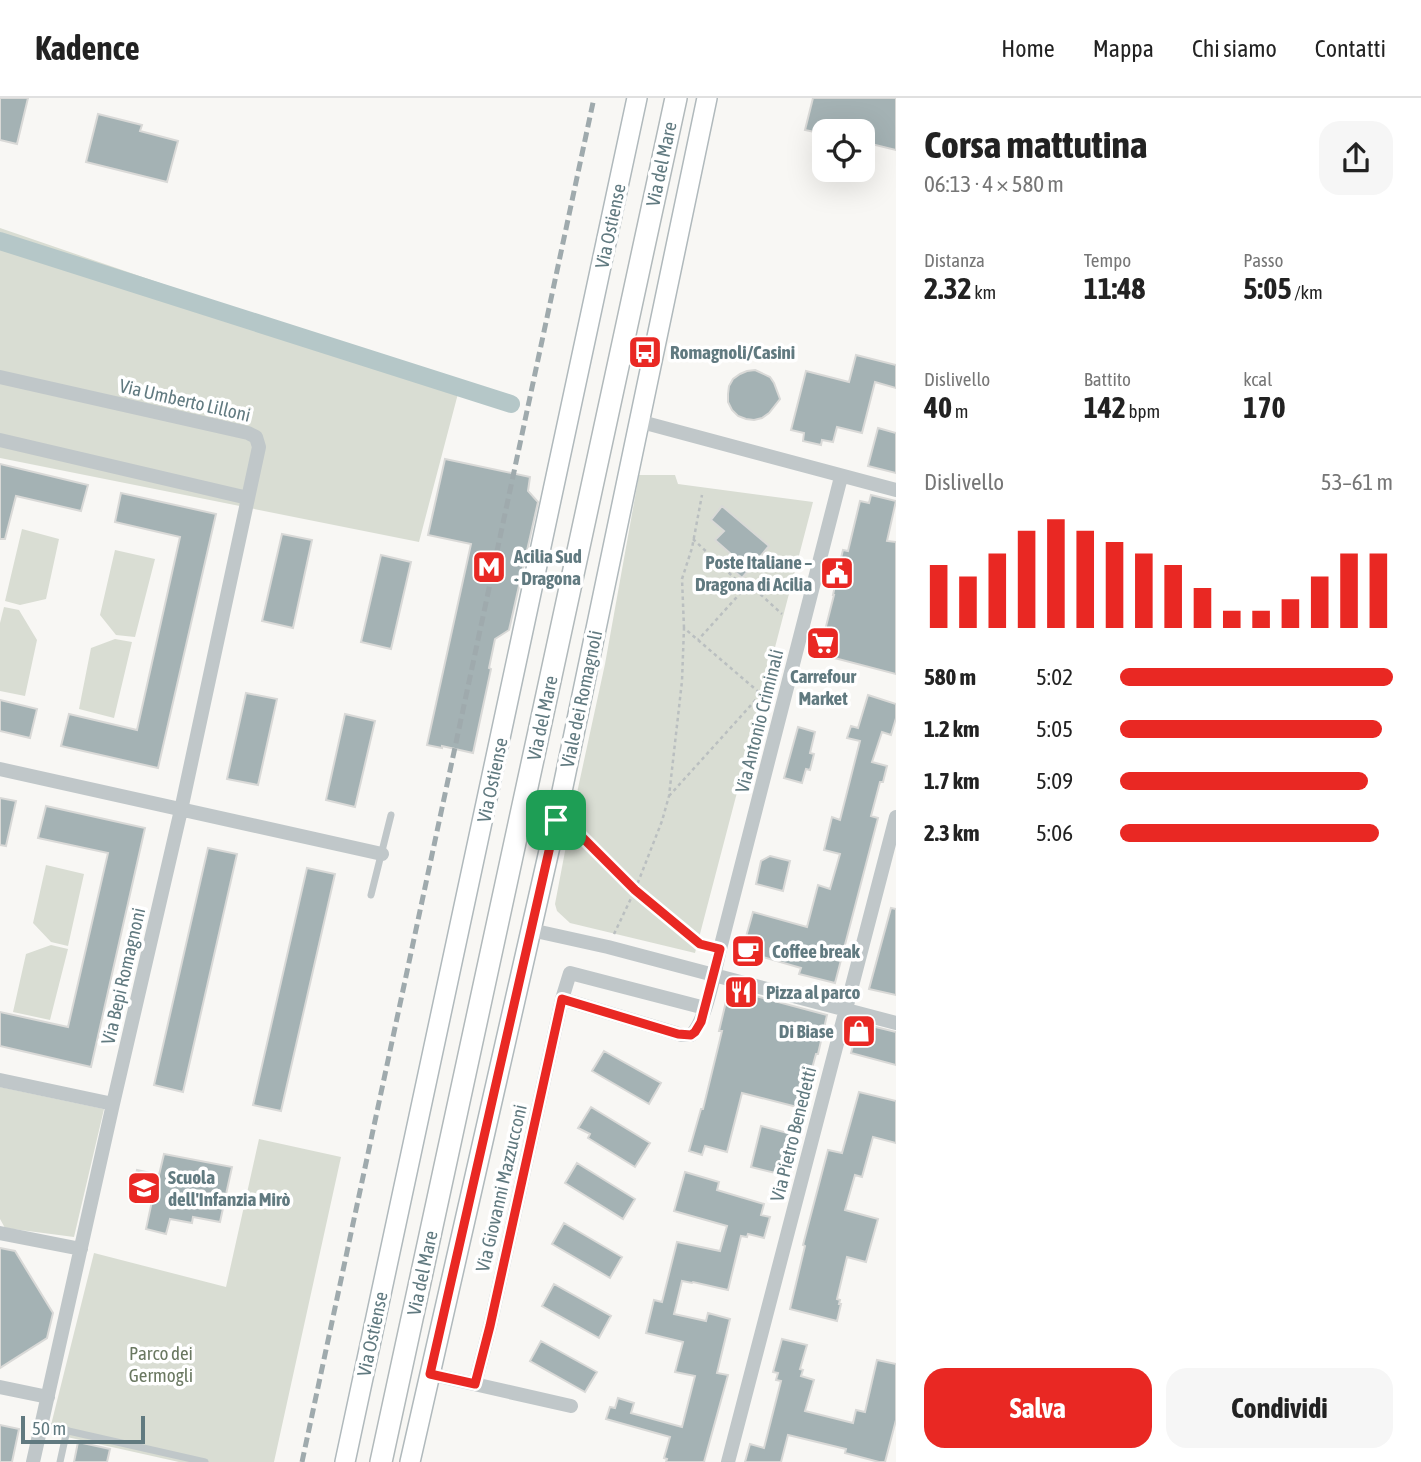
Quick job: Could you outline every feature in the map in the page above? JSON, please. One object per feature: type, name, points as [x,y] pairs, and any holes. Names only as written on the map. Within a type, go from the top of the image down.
[{"type":"main road","name":"Via Ostiense","points":[[345,1462],[637,98]]},
{"type":"main road","name":"Via del Mare","points":[[381,1462],[676,98]]},
{"type":"main road","name":"Viale dei Romagnoli","points":[[410,1462],[556,820],[707,98]]},
{"type":"main road","points":[[701,126],[715,98]]},
{"type":"street","name":"Via Umberto Lilloni","points":[[0,377],[253,435],[259,442],[259,447],[248,498]]},
{"type":"street","points":[[638,421],[896,490]]},
{"type":"street","points":[[0,440],[248,498]]},
{"type":"street","name":"Via Antonio Criminali","points":[[705,1009],[841,477]]},
{"type":"street","name":"Via Bepi Romagnoni","points":[[33,1462],[181,810],[248,498]]},
{"type":"street","points":[[0,769],[382,855]]},
{"type":"street","name":"Via Pietro Benedetti","points":[[728,1462],[896,817]]},
{"type":"street","points":[[531,930],[714,974],[896,1023]]},
{"type":"street","name":"Via Giovanni Mazzucconi","points":[[475,1384],[570,972],[705,1009]]},
{"type":"street","points":[[562,999],[682,1035],[695,1032],[705,1009]]},
{"type":"street","points":[[0,1080],[113,1104]]},
{"type":"street","points":[[0,1233],[80,1249]]},
{"type":"street","points":[[430,1374],[571,1406]]},
{"type":"street","points":[[0,1387],[48,1397]]},
{"type":"lane","points":[[371,895],[391,815]]},
{"type":"lane","points":[[42,1424],[205,1462]]},
{"type":"lane","points":[[60,1462],[67,1430]]},
{"type":"path","points":[[608,947],[635,890],[669,796],[681,693],[684,628],[682,579],[702,495]]},
{"type":"path","points":[[693,539],[745,588]]},
{"type":"path","points":[[698,640],[749,584],[782,614]]},
{"type":"path","points":[[669,796],[761,694],[684,628]]},
{"type":"path","points":[[556,820],[570,825],[635,890],[700,944],[720,949]]},
{"type":"green space","points":[[0,228],[460,386],[419,542],[0,458]]},
{"type":"green space","points":[[639,475],[675,475],[678,484],[813,502],[695,953],[570,923],[557,911],[555,904],[605,664]]},
{"type":"green space","points":[[22,529],[59,539],[46,599],[20,605],[5,601]]},
{"type":"green space","points":[[115,550],[155,559],[135,637],[116,635],[100,615]]},
{"type":"green space","points":[[4,607],[19,610],[37,640],[25,696],[0,691],[0,623]]},
{"type":"green space","points":[[115,639],[132,642],[114,718],[79,709],[91,648]]},
{"type":"green space","points":[[46,865],[84,874],[68,946],[51,942],[33,923]]},
{"type":"green space","points":[[51,945],[68,949],[50,1020],[13,1012],[26,954]]},
{"type":"green space","points":[[0,1087],[104,1109],[74,1237],[5,1228],[0,1219]]},
{"type":"green space","name":"Parco dei Germogli","points":[[259,1139],[341,1157],[274,1462],[179,1462],[49,1433],[94,1253],[226,1287]]},
{"type":"building","points":[[0,98],[28,98],[17,144],[0,140]]},
{"type":"building","points":[[813,98],[896,98],[896,150],[875,145],[875,119],[812,119],[812,131],[805,130]]},
{"type":"building","points":[[98,114],[142,125],[140,131],[178,141],[167,182],[86,162]]},
{"type":"building","points":[[856,355],[896,365],[896,388],[875,382],[862,433],[837,427],[833,442],[822,440],[821,445],[803,441],[804,433],[791,430],[806,371],[849,382]]},
{"type":"building","points":[[755,370],[770,377],[780,399],[769,413],[754,420],[738,416],[732,410],[728,394],[733,379],[747,371]]},
{"type":"building","points":[[878,428],[896,433],[896,473],[868,466]]},
{"type":"building","points":[[445,459],[530,477],[528,491],[538,502],[509,630],[495,639],[473,753],[427,745],[471,544],[428,535]]},
{"type":"building","points":[[0,464],[88,485],[81,511],[16,496],[5,539],[0,539]]},
{"type":"building","points":[[121,493],[216,514],[158,768],[61,746],[69,714],[137,730],[180,537],[115,522]]},
{"type":"building","points":[[871,495],[896,501],[887,541],[896,542],[896,674],[819,654],[834,595],[836,581],[833,580],[837,566],[843,550],[848,551],[860,501],[869,503]]},
{"type":"building","points":[[722,506],[769,546],[742,578],[724,562],[731,554],[715,540],[724,531],[711,520]]},
{"type":"building","points":[[282,534],[312,540],[293,628],[262,621]]},
{"type":"building","points":[[381,555],[411,562],[391,649],[361,642]]},
{"type":"building","points":[[246,693],[277,699],[258,785],[227,779]]},
{"type":"building","points":[[868,695],[896,704],[896,718],[891,735],[882,732],[872,762],[887,766],[871,816],[878,818],[835,983],[799,974],[801,968],[742,951],[753,912],[807,927],[818,885],[830,889],[840,854],[824,850],[832,817],[840,820],[860,741],[847,738],[851,726],[858,728]]},
{"type":"building","points":[[0,700],[37,709],[30,738],[0,731]]},
{"type":"building","points":[[345,714],[375,721],[355,807],[326,800]]},
{"type":"building","points":[[798,727],[815,732],[810,753],[814,754],[810,770],[806,769],[802,783],[784,778]]},
{"type":"building","points":[[0,798],[16,801],[6,846],[0,845]]},
{"type":"building","points":[[46,806],[145,828],[91,1067],[0,1046],[0,1012],[68,1027],[108,853],[38,838]]},
{"type":"building","points":[[208,848],[237,854],[183,1092],[154,1085]]},
{"type":"building","points":[[770,856],[790,861],[783,891],[756,884],[761,861]]},
{"type":"building","points":[[307,868],[335,874],[281,1111],[253,1105]]},
{"type":"building","points":[[891,908],[896,909],[896,995],[869,989]]},
{"type":"building","points":[[729,989],[827,1015],[801,1108],[742,1093],[727,1152],[705,1146],[702,1155],[689,1151],[703,1109]]},
{"type":"building","points":[[859,1023],[896,1032],[896,1065],[851,1053]]},
{"type":"building","points":[[604,1051],[661,1083],[649,1104],[592,1071]]},
{"type":"building","points":[[859,1092],[896,1101],[896,1143],[873,1137],[862,1177],[855,1175],[845,1210],[878,1219],[866,1262],[847,1257],[837,1299],[841,1304],[837,1321],[790,1309],[805,1246],[803,1245],[828,1150],[842,1153]]},
{"type":"building","points":[[591,1107],[650,1143],[635,1167],[588,1138],[590,1134],[578,1128]]},
{"type":"building","points":[[761,1126],[799,1136],[788,1176],[751,1167]]},
{"type":"building","points":[[164,1154],[232,1167],[220,1222],[193,1217],[192,1223],[170,1219],[166,1234],[146,1229],[152,1201],[131,1197],[137,1170],[159,1175]]},
{"type":"building","points":[[577,1163],[635,1199],[623,1219],[565,1183]]},
{"type":"building","points":[[685,1172],[719,1182],[717,1190],[764,1204],[761,1215],[770,1217],[764,1238],[748,1234],[747,1237],[741,1236],[728,1290],[682,1281],[674,1314],[706,1321],[708,1313],[730,1319],[717,1373],[728,1375],[704,1462],[666,1462],[667,1459],[664,1458],[670,1437],[606,1419],[610,1407],[615,1408],[618,1398],[634,1403],[631,1413],[682,1427],[695,1376],[675,1372],[683,1342],[646,1333],[654,1300],[662,1302],[677,1242],[720,1251],[727,1226],[674,1211]]},
{"type":"building","points":[[564,1223],[622,1257],[610,1278],[552,1244]]},
{"type":"building","points":[[0,1248],[15,1251],[53,1313],[47,1338],[0,1368]]},
{"type":"building","points":[[554,1284],[611,1316],[599,1338],[542,1306]]},
{"type":"building","points":[[782,1339],[807,1345],[800,1369],[803,1370],[801,1376],[814,1380],[805,1411],[853,1423],[856,1410],[865,1412],[877,1360],[896,1364],[896,1420],[885,1462],[788,1435],[781,1462],[745,1462],[750,1444],[764,1448],[781,1381],[776,1380],[778,1373],[773,1372]]},
{"type":"building","points":[[541,1341],[597,1372],[585,1392],[530,1361]]},
{"type":"building","points":[[0,1425],[19,1429],[12,1462],[0,1462]]},
{"type":"building","points":[[78,1442],[110,1449],[107,1462],[74,1462]]},
{"type":"waterway","points":[[0,241],[511,404]]},
{"type":"railway","points":[[302,1462],[594,98]]},
{"type":"place","name":"Romagnoli/Casini","points":[[645,352]]},
{"type":"place","name":"Acilia Sud - Dragona","points":[[489,567]]},
{"type":"place","name":"Poste Italiane – Dragona di Acilia","points":[[837,573]]},
{"type":"place","name":"Carrefour Market","points":[[823,643]]},
{"type":"place","name":"Coffee break","points":[[748,951]]},
{"type":"place","name":"Pizza al parco","points":[[741,992]]},
{"type":"place","name":"Di Biase","points":[[859,1031]]},
{"type":"place","name":"Scuola dell'Infanzia Mirò","points":[[144,1188]]},
{"type":"route","points":[[556,820],[570,825],[635,890],[700,944],[720,949],[701,1022],[691,1035],[678,1034],[562,999],[475,1384],[430,1374],[556,820]]}]
